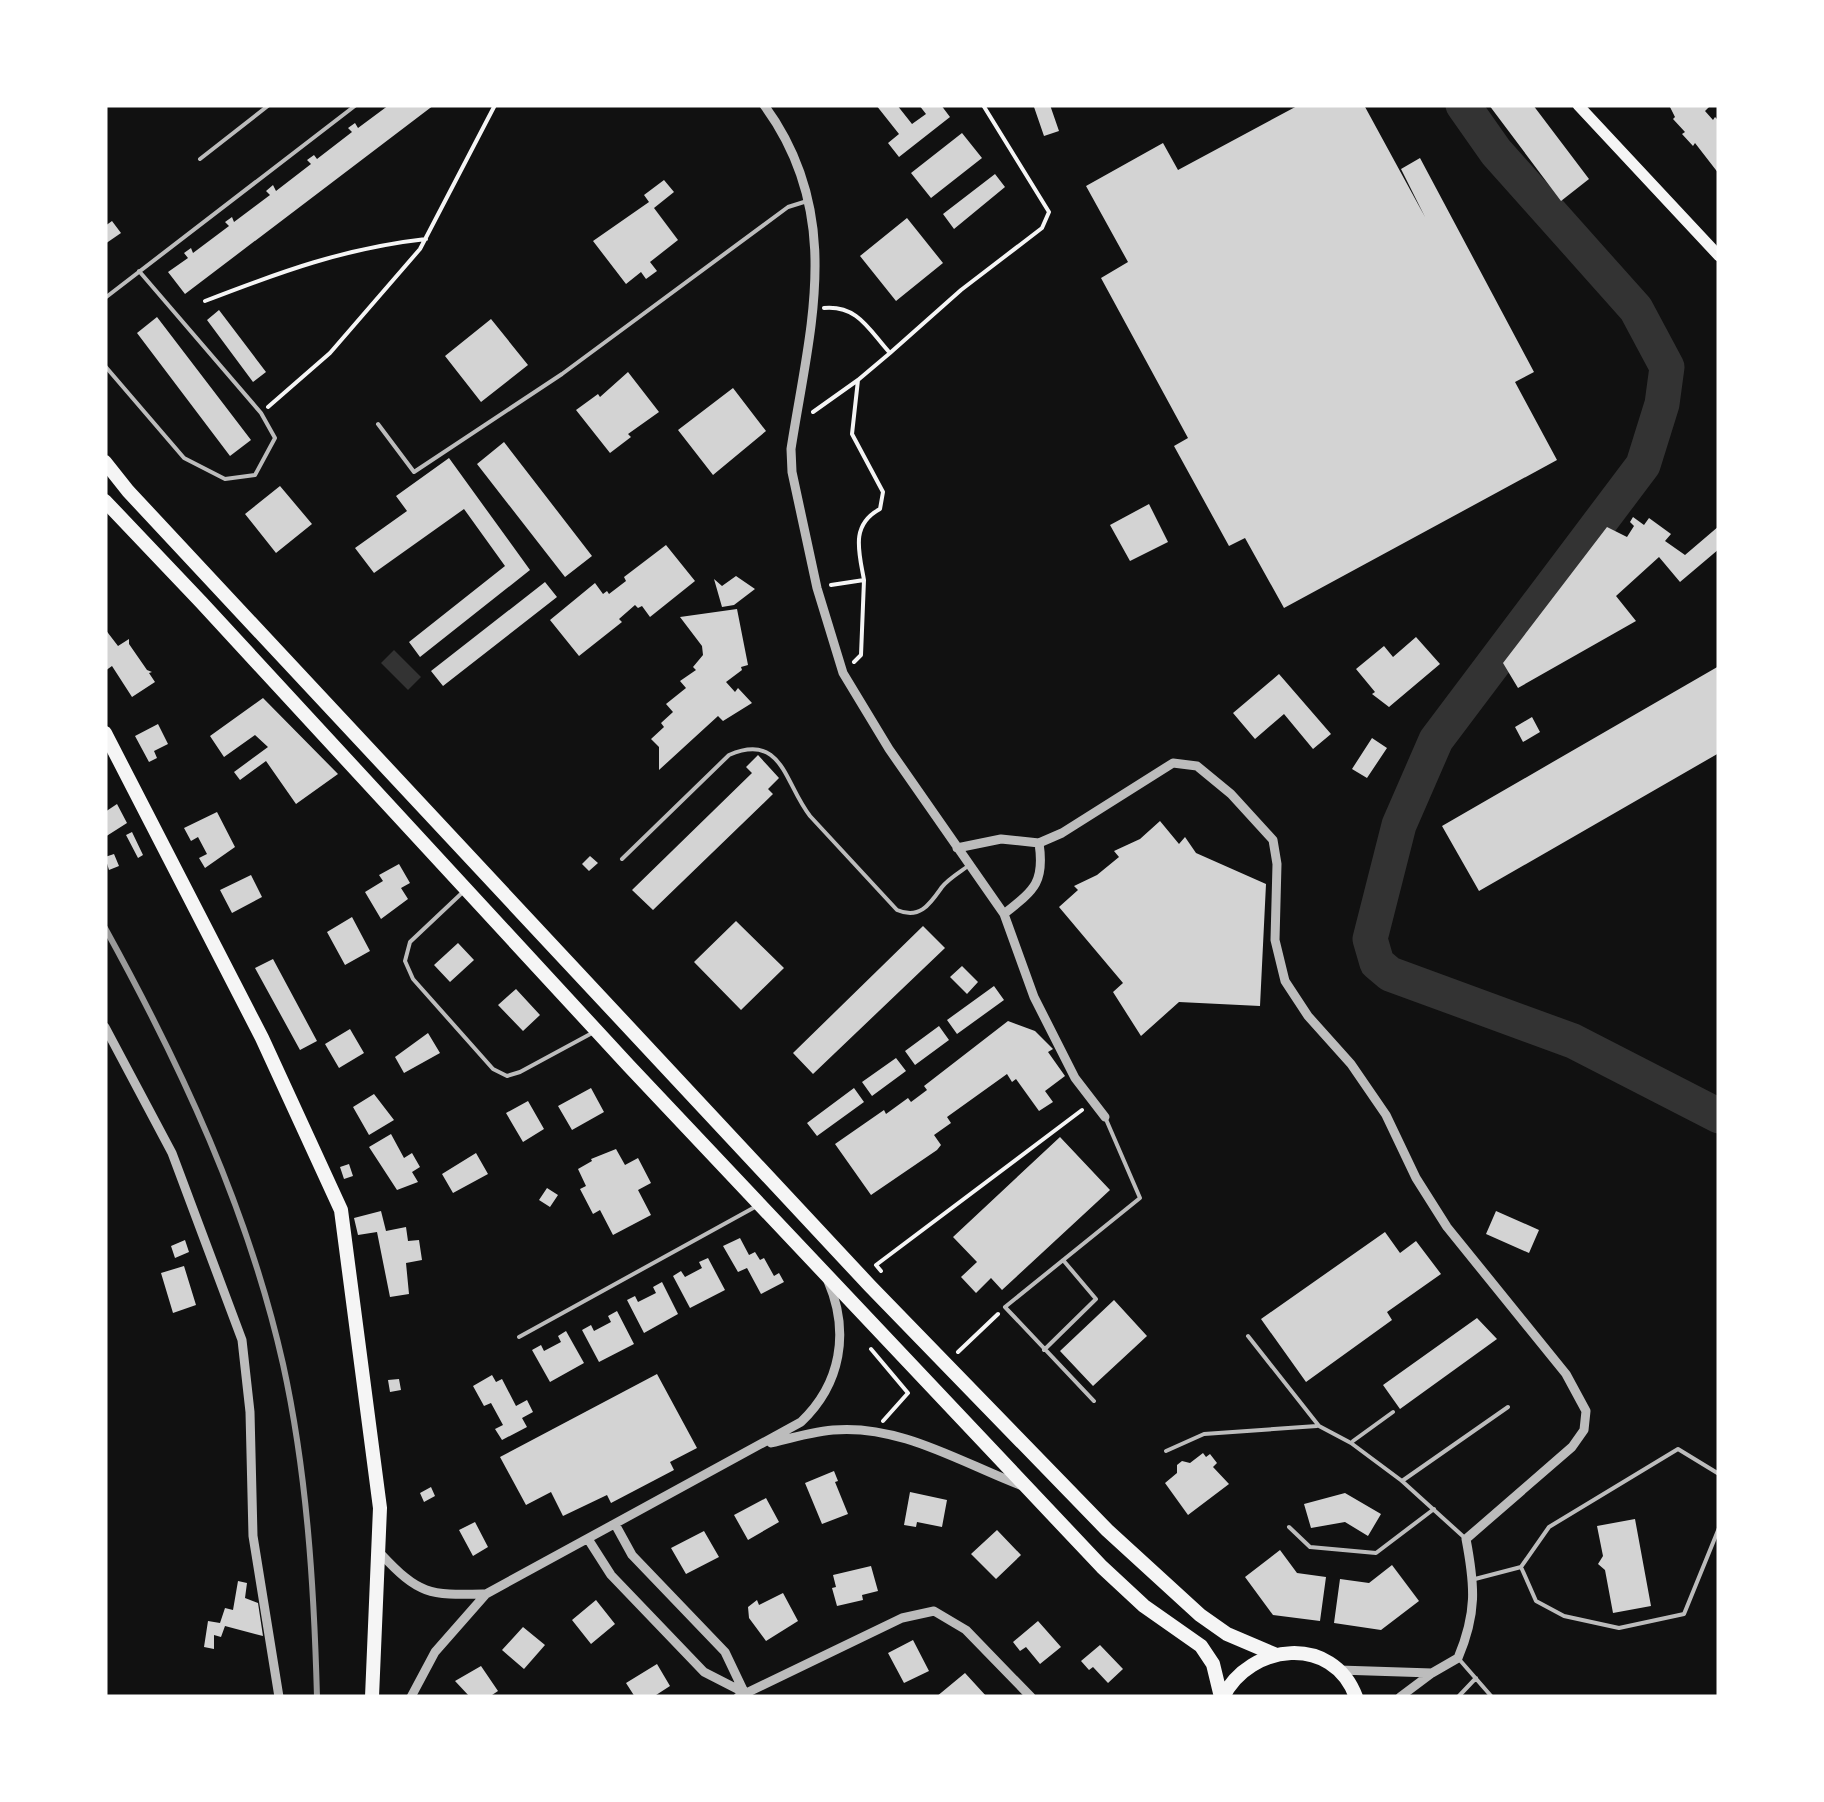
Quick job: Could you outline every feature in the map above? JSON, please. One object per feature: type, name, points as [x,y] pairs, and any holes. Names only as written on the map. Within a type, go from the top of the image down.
[{"type":"main road","points":[[1578,105],[1719,256]]},
{"type":"main road","points":[[105,462],[870,1286],[1107,1530],[1200,1615],[1227,1634],[1274,1654]]},
{"type":"main road","points":[[105,502],[1028,1488],[1130,1593],[1201,1646],[1213,1664],[1222,1697]]},
{"type":"main road","points":[[105,734],[262,1038],[341,1210],[380,1508],[372,1697]]},
{"type":"main road","points":[[1222,1697],[1242,1670],[1257,1660],[1296,1652],[1318,1658],[1336,1669],[1356,1697]]},
{"type":"street","points":[[764,105],[794,161],[809,201],[818,254],[814,308],[794,425],[792,472],[817,588],[843,673],[889,750],[1004,914],[1034,997],[1075,1078],[1105,1117]]},
{"type":"street","points":[[957,848],[1002,840],[1039,843],[1062,833],[1172,763],[1197,766],[1231,794],[1273,840],[1277,864],[1276,940],[1284,981],[1308,1016],[1352,1064],[1386,1115],[1416,1178],[1447,1227],[1566,1374],[1586,1411],[1584,1430],[1572,1446],[1466,1538],[1473,1579],[1473,1618],[1458,1658],[1400,1697]]},
{"type":"street","points":[[1004,914],[1038,882],[1043,867],[1039,843]]},
{"type":"street","points":[[105,1027],[172,1154],[242,1340],[250,1412],[253,1536],[279,1697]]},
{"type":"street","points":[[411,1697],[435,1652],[486,1594],[759,1446],[800,1422],[818,1406],[838,1361],[840,1329],[836,1299],[824,1274]]},
{"type":"street","points":[[759,1446],[836,1430],[873,1432],[912,1441],[1028,1488]]},
{"type":"street","points":[[616,1524],[632,1555],[725,1652],[743,1696]]},
{"type":"street","points":[[588,1539],[611,1575],[704,1672],[743,1696]]},
{"type":"street","points":[[378,1551],[406,1580],[433,1595],[486,1594]]},
{"type":"street","points":[[743,1696],[902,1618],[934,1611],[966,1630],[1032,1697]]},
{"type":"street","points":[[1336,1669],[1432,1674]]},
{"type":"lane","points":[[200,158],[269,105]]},
{"type":"lane","points":[[105,298],[356,105]]},
{"type":"lane","points":[[378,424],[414,472],[562,374],[788,207],[809,201]]},
{"type":"lane","points":[[105,366],[184,458],[224,478],[255,474],[275,438],[261,413],[139,270]]},
{"type":"lane","points":[[622,858],[729,756],[752,748],[762,749],[773,757],[810,816],[896,910],[906,914],[926,909],[944,885],[968,866]]},
{"type":"lane","points":[[466,889],[410,942],[405,961],[413,979],[493,1069],[507,1076],[520,1072],[597,1031]]},
{"type":"lane","points":[[1094,1401],[1005,1307],[1140,1198],[1105,1117]]},
{"type":"lane","points":[[518,1337],[759,1205]]},
{"type":"lane","points":[[1044,1350],[1096,1300],[1064,1260]]},
{"type":"lane","points":[[1248,1336],[1319,1426],[1352,1443],[1402,1481],[1466,1538]]},
{"type":"lane","points":[[1402,1481],[1508,1406]]},
{"type":"lane","points":[[1352,1443],[1394,1412]]},
{"type":"lane","points":[[1166,1451],[1204,1434],[1319,1426]]},
{"type":"lane","points":[[1473,1579],[1521,1567],[1549,1527],[1678,1449],[1719,1474]]},
{"type":"lane","points":[[1289,1528],[1310,1547],[1376,1553],[1434,1509]]},
{"type":"lane","points":[[1521,1567],[1536,1601],[1564,1616],[1620,1628],[1684,1614],[1719,1528]]},
{"type":"lane","points":[[1458,1658],[1492,1697]]},
{"type":"lane","points":[[1458,1697],[1476,1678]]},
{"type":"path","points":[[261,413],[330,353],[426,239],[496,105]]},
{"type":"path","points":[[794,425],[858,380],[960,290],[1042,228],[1049,212],[983,105]]},
{"type":"path","points":[[205,301],[302,263],[388,243],[426,239]]},
{"type":"path","points":[[814,308],[840,306],[857,314],[890,353]]},
{"type":"path","points":[[843,673],[861,655],[864,580],[856,539],[867,516],[880,509],[883,492],[852,434],[858,380]]},
{"type":"path","points":[[817,588],[864,580]]},
{"type":"path","points":[[884,1274],[876,1265],[1092,1102]]},
{"type":"path","points":[[958,1352],[1005,1307]]},
{"type":"path","points":[[871,1341],[872,1353],[908,1394],[873,1432]]},
{"type":"shaded area","points":[[394,650],[421,677],[408,690],[381,663]]},
{"type":"building","points":[[389,105],[434,105],[185,294],[168,272],[188,258],[184,253],[191,248],[193,253],[229,226],[225,222],[232,217],[234,222],[270,195],[266,191],[273,185],[276,191],[311,164],[307,160],[314,155],[317,159],[352,132],[348,128],[355,123],[358,128]]},
{"type":"building","points":[[876,105],[897,105],[912,124],[926,114],[919,105],[941,105],[950,117],[899,157],[888,143],[899,134]]},
{"type":"building","points":[[1050,105],[1059,131],[1044,136],[1034,107]]},
{"type":"building","points":[[1299,105],[1364,105],[1425,217],[1401,169],[1420,158],[1534,372],[1515,382],[1557,460],[1284,608],[1245,538],[1229,546],[1174,446],[1188,438],[1101,278],[1128,262],[1086,186],[1163,143],[1178,170]]},
{"type":"building","points":[[1489,105],[1533,105],[1589,179],[1561,201]]},
{"type":"building","points":[[1669,105],[1711,105],[1705,111],[1719,121],[1719,174],[1695,143],[1693,146],[1682,134],[1685,132],[1673,119]]},
{"type":"building","points":[[962,133],[982,158],[931,198],[911,173]]},
{"type":"building","points":[[995,174],[1005,187],[954,229],[943,214]]},
{"type":"building","points":[[664,180],[674,192],[654,208],[678,240],[650,262],[657,271],[646,279],[641,272],[626,284],[593,241],[649,202],[644,195]]},
{"type":"building","points":[[907,218],[943,263],[896,301],[860,256]]},
{"type":"building","points":[[112,221],[121,233],[105,244],[105,226]]},
{"type":"building","points":[[219,310],[266,372],[253,382],[207,320]]},
{"type":"building","points":[[157,317],[251,440],[230,456],[137,333]]},
{"type":"building","points":[[491,319],[528,365],[481,402],[445,356]]},
{"type":"building","points":[[628,372],[659,412],[628,434],[631,437],[610,453],[576,410],[598,394],[600,397]]},
{"type":"building","points":[[733,388],[766,431],[713,475],[678,430]]},
{"type":"building","points":[[504,442],[592,556],[565,577],[477,464]]},
{"type":"building","points":[[449,458],[530,570],[420,657],[409,642],[505,566],[464,509],[374,573],[355,548],[407,511],[396,496]]},
{"type":"building","points":[[280,486],[312,524],[276,553],[245,514]]},
{"type":"building","points":[[1149,504],[1168,542],[1130,561],[1110,525]]},
{"type":"building","points":[[1633,517],[1644,525],[1649,518],[1671,534],[1665,541],[1685,555],[1719,526],[1719,549],[1680,582],[1659,557],[1616,596],[1636,621],[1518,688],[1503,663],[1607,527],[1627,537],[1634,526],[1630,522]]},
{"type":"building","points":[[666,545],[695,581],[650,617],[642,606],[635,605],[619,619],[622,622],[579,656],[550,620],[595,583],[603,594],[609,594],[626,581],[624,577]]},
{"type":"building","points":[[736,576],[755,589],[734,605],[722,607],[714,579],[722,586]]},
{"type":"building","points":[[545,582],[557,597],[443,686],[431,671]]},
{"type":"building","points":[[737,609],[748,665],[726,682],[752,703],[723,721],[718,716],[659,770],[659,747],[651,739],[673,712],[666,704],[686,688],[680,681],[696,670],[693,667],[703,655],[702,646],[680,617]]},
{"type":"building","points":[[105,629],[118,646],[129,639],[152,672],[149,673],[155,682],[132,697],[112,666],[105,671]]},
{"type":"building","points":[[1416,637],[1440,664],[1389,707],[1372,694],[1375,692],[1356,669],[1384,646],[1393,657]]},
{"type":"building","points":[[1719,666],[1719,753],[1479,891],[1442,826]]},
{"type":"building","points":[[1279,674],[1331,734],[1313,749],[1284,714],[1255,739],[1233,713]]},
{"type":"building","points":[[263,698],[338,774],[296,804],[266,761],[240,780],[234,772],[268,747],[255,735],[224,757],[210,736]]},
{"type":"building","points":[[1532,717],[1540,732],[1523,742],[1515,727]]},
{"type":"building","points":[[158,724],[168,744],[154,751],[157,758],[149,762],[135,736]]},
{"type":"building","points":[[1372,738],[1387,748],[1367,778],[1352,769]]},
{"type":"building","points":[[758,755],[779,778],[768,789],[773,794],[653,910],[632,890],[752,773],[746,767]]},
{"type":"building","points":[[117,804],[127,823],[105,837],[105,812]]},
{"type":"building","points":[[217,812],[235,847],[205,868],[199,858],[207,854],[198,837],[191,841],[184,828]]},
{"type":"building","points":[[1160,821],[1179,844],[1185,837],[1196,853],[1266,884],[1260,1006],[1179,1002],[1141,1036],[1113,992],[1123,983],[1059,907],[1078,890],[1074,886],[1097,875],[1119,857],[1114,851],[1140,839]]},
{"type":"building","points":[[132,832],[143,855],[138,858],[126,835]]},
{"type":"building","points":[[114,854],[119,866],[109,870],[105,857]]},
{"type":"building","points":[[590,856],[598,863],[589,871],[582,864]]},
{"type":"building","points":[[399,864],[410,883],[401,888],[408,899],[381,919],[365,892],[383,881],[379,875]]},
{"type":"building","points":[[251,875],[262,897],[232,913],[220,890]]},
{"type":"building","points":[[352,917],[370,951],[345,965],[327,932]]},
{"type":"building","points":[[736,921],[784,968],[741,1010],[694,962]]},
{"type":"building","points":[[923,926],[945,948],[813,1074],[793,1053]]},
{"type":"building","points":[[458,943],[474,960],[450,982],[434,965]]},
{"type":"building","points":[[273,959],[317,1041],[300,1050],[255,968]]},
{"type":"building","points":[[962,966],[978,982],[967,994],[950,977]]},
{"type":"building","points":[[994,986],[1004,1000],[957,1034],[947,1020]]},
{"type":"building","points":[[516,989],[540,1015],[523,1031],[498,1005]]},
{"type":"building","points":[[1008,1021],[1035,1031],[1053,1049],[1048,1052],[1065,1076],[1045,1091],[1053,1102],[1039,1111],[1016,1079],[1012,1082],[1007,1074],[947,1117],[951,1123],[934,1135],[941,1145],[937,1150],[871,1195],[835,1144],[884,1110],[886,1114],[908,1098],[911,1102],[927,1090],[924,1086]]},
{"type":"building","points":[[939,1026],[949,1040],[915,1065],[905,1051]]},
{"type":"building","points":[[350,1029],[364,1053],[339,1068],[325,1044]]},
{"type":"building","points":[[428,1033],[440,1053],[404,1073],[395,1057]]},
{"type":"building","points":[[896,1058],[906,1071],[872,1096],[862,1082]]},
{"type":"building","points":[[591,1088],[604,1112],[572,1130],[558,1106]]},
{"type":"building","points":[[854,1088],[864,1102],[817,1136],[807,1123]]},
{"type":"building","points":[[374,1094],[394,1120],[369,1135],[353,1107]]},
{"type":"building","points":[[528,1101],[544,1129],[523,1142],[506,1113]]},
{"type":"building","points":[[391,1134],[404,1158],[412,1153],[420,1167],[412,1172],[418,1182],[397,1190],[369,1147]]},
{"type":"building","points":[[1060,1137],[1110,1190],[1002,1290],[991,1278],[976,1293],[961,1277],[977,1262],[953,1237]]},
{"type":"building","points":[[616,1149],[625,1165],[638,1158],[651,1183],[638,1190],[651,1215],[613,1235],[600,1210],[593,1214],[580,1189],[586,1186],[578,1169]]},
{"type":"building","points":[[476,1153],[488,1174],[453,1193],[442,1174]]},
{"type":"building","points":[[349,1164],[353,1176],[344,1179],[340,1167]]},
{"type":"building","points":[[547,1188],[558,1195],[550,1207],[539,1200]]},
{"type":"building","points":[[381,1211],[386,1231],[406,1227],[408,1241],[419,1240],[422,1260],[406,1263],[409,1294],[390,1297],[377,1232],[358,1235],[354,1218]]},
{"type":"building","points":[[1496,1211],[1539,1230],[1529,1253],[1486,1234]]},
{"type":"building","points":[[1385,1232],[1400,1253],[1416,1241],[1441,1274],[1387,1312],[1392,1320],[1306,1382],[1261,1319]]},
{"type":"building","points":[[740,1238],[749,1255],[755,1252],[760,1260],[764,1258],[774,1276],[779,1273],[784,1282],[761,1294],[747,1268],[738,1272],[723,1246]]},
{"type":"building","points":[[185,1240],[189,1252],[175,1258],[171,1246]]},
{"type":"building","points":[[708,1258],[725,1290],[690,1308],[673,1276],[681,1271],[685,1277],[702,1268],[699,1262]]},
{"type":"building","points":[[184,1266],[196,1305],[173,1313],[161,1273]]},
{"type":"building","points":[[662,1282],[678,1314],[644,1333],[627,1300],[635,1296],[638,1302],[656,1293],[653,1287]]},
{"type":"building","points":[[1114,1300],[1147,1336],[1093,1386],[1060,1351]]},
{"type":"building","points":[[617,1311],[634,1344],[599,1362],[582,1330],[591,1325],[594,1331],[611,1322],[608,1316]]},
{"type":"building","points":[[1477,1318],[1497,1339],[1400,1409],[1383,1385]]},
{"type":"building","points":[[566,1331],[584,1363],[550,1382],[532,1350],[541,1345],[544,1351],[561,1342],[558,1336]]},
{"type":"building","points":[[657,1374],[697,1448],[670,1462],[674,1470],[611,1503],[607,1495],[563,1516],[551,1492],[526,1505],[500,1457]]},
{"type":"building","points":[[492,1375],[496,1382],[502,1379],[516,1406],[527,1400],[533,1412],[522,1418],[527,1427],[502,1440],[495,1429],[503,1425],[491,1403],[484,1406],[473,1386]]},
{"type":"building","points":[[399,1379],[401,1390],[390,1392],[388,1380]]},
{"type":"building","points":[[1203,1453],[1206,1457],[1210,1454],[1217,1463],[1213,1467],[1229,1484],[1188,1515],[1165,1483],[1177,1473],[1177,1465],[1182,1461],[1190,1463]]},
{"type":"building","points":[[834,1471],[848,1514],[822,1524],[805,1483]]},
{"type":"building","points":[[431,1487],[435,1496],[424,1502],[420,1493]]},
{"type":"building","points":[[910,1492],[947,1500],[942,1527],[917,1522],[916,1527],[904,1525]]},
{"type":"building","points":[[1345,1493],[1381,1514],[1368,1536],[1345,1522],[1311,1528],[1304,1504]]},
{"type":"building","points":[[766,1498],[779,1522],[748,1540],[734,1515]]},
{"type":"building","points":[[1635,1519],[1651,1606],[1613,1613],[1605,1570],[1598,1564],[1603,1556],[1597,1526]]},
{"type":"building","points":[[475,1522],[488,1547],[473,1556],[459,1530]]},
{"type":"building","points":[[997,1530],[1021,1555],[996,1579],[971,1554]]},
{"type":"building","points":[[704,1531],[719,1557],[686,1574],[671,1548]]},
{"type":"building","points":[[1280,1550],[1297,1573],[1326,1577],[1320,1621],[1273,1615],[1245,1577]]},
{"type":"building","points":[[1392,1565],[1419,1601],[1381,1630],[1334,1623],[1340,1579],[1369,1583]]},
{"type":"building","points":[[871,1566],[878,1591],[862,1595],[863,1600],[837,1606],[833,1575]]},
{"type":"building","points":[[238,1581],[247,1583],[245,1598],[258,1603],[263,1636],[225,1626],[221,1637],[214,1635],[214,1649],[204,1647],[208,1621],[220,1623],[225,1608],[233,1610]]},
{"type":"building","points":[[783,1593],[798,1621],[766,1641],[749,1618],[748,1607],[757,1600],[759,1605]]},
{"type":"building","points":[[596,1600],[615,1624],[591,1644],[572,1620]]},
{"type":"building","points":[[1038,1621],[1061,1647],[1040,1664],[1026,1647],[1020,1651],[1013,1642]]},
{"type":"building","points":[[523,1627],[545,1645],[524,1669],[502,1650]]},
{"type":"building","points":[[913,1640],[929,1671],[904,1683],[888,1653]]},
{"type":"building","points":[[1100,1645],[1123,1669],[1108,1683],[1081,1661]]},
{"type":"building","points":[[657,1664],[670,1686],[653,1697],[635,1697],[626,1683]]},
{"type":"building","points":[[481,1666],[498,1691],[489,1697],[470,1697],[455,1681]]},
{"type":"building","points":[[965,1673],[987,1697],[936,1697]]},
{"type":"waterway","points":[[1463,105],[1496,152],[1636,309],[1667,367],[1662,404],[1643,465],[1436,740],[1399,825],[1370,939],[1377,963],[1390,974],[1573,1041],[1719,1116]]},
{"type":"railway","points":[[105,928],[160,1033],[209,1140],[268,1306],[283,1364],[304,1488],[317,1697]]}]
